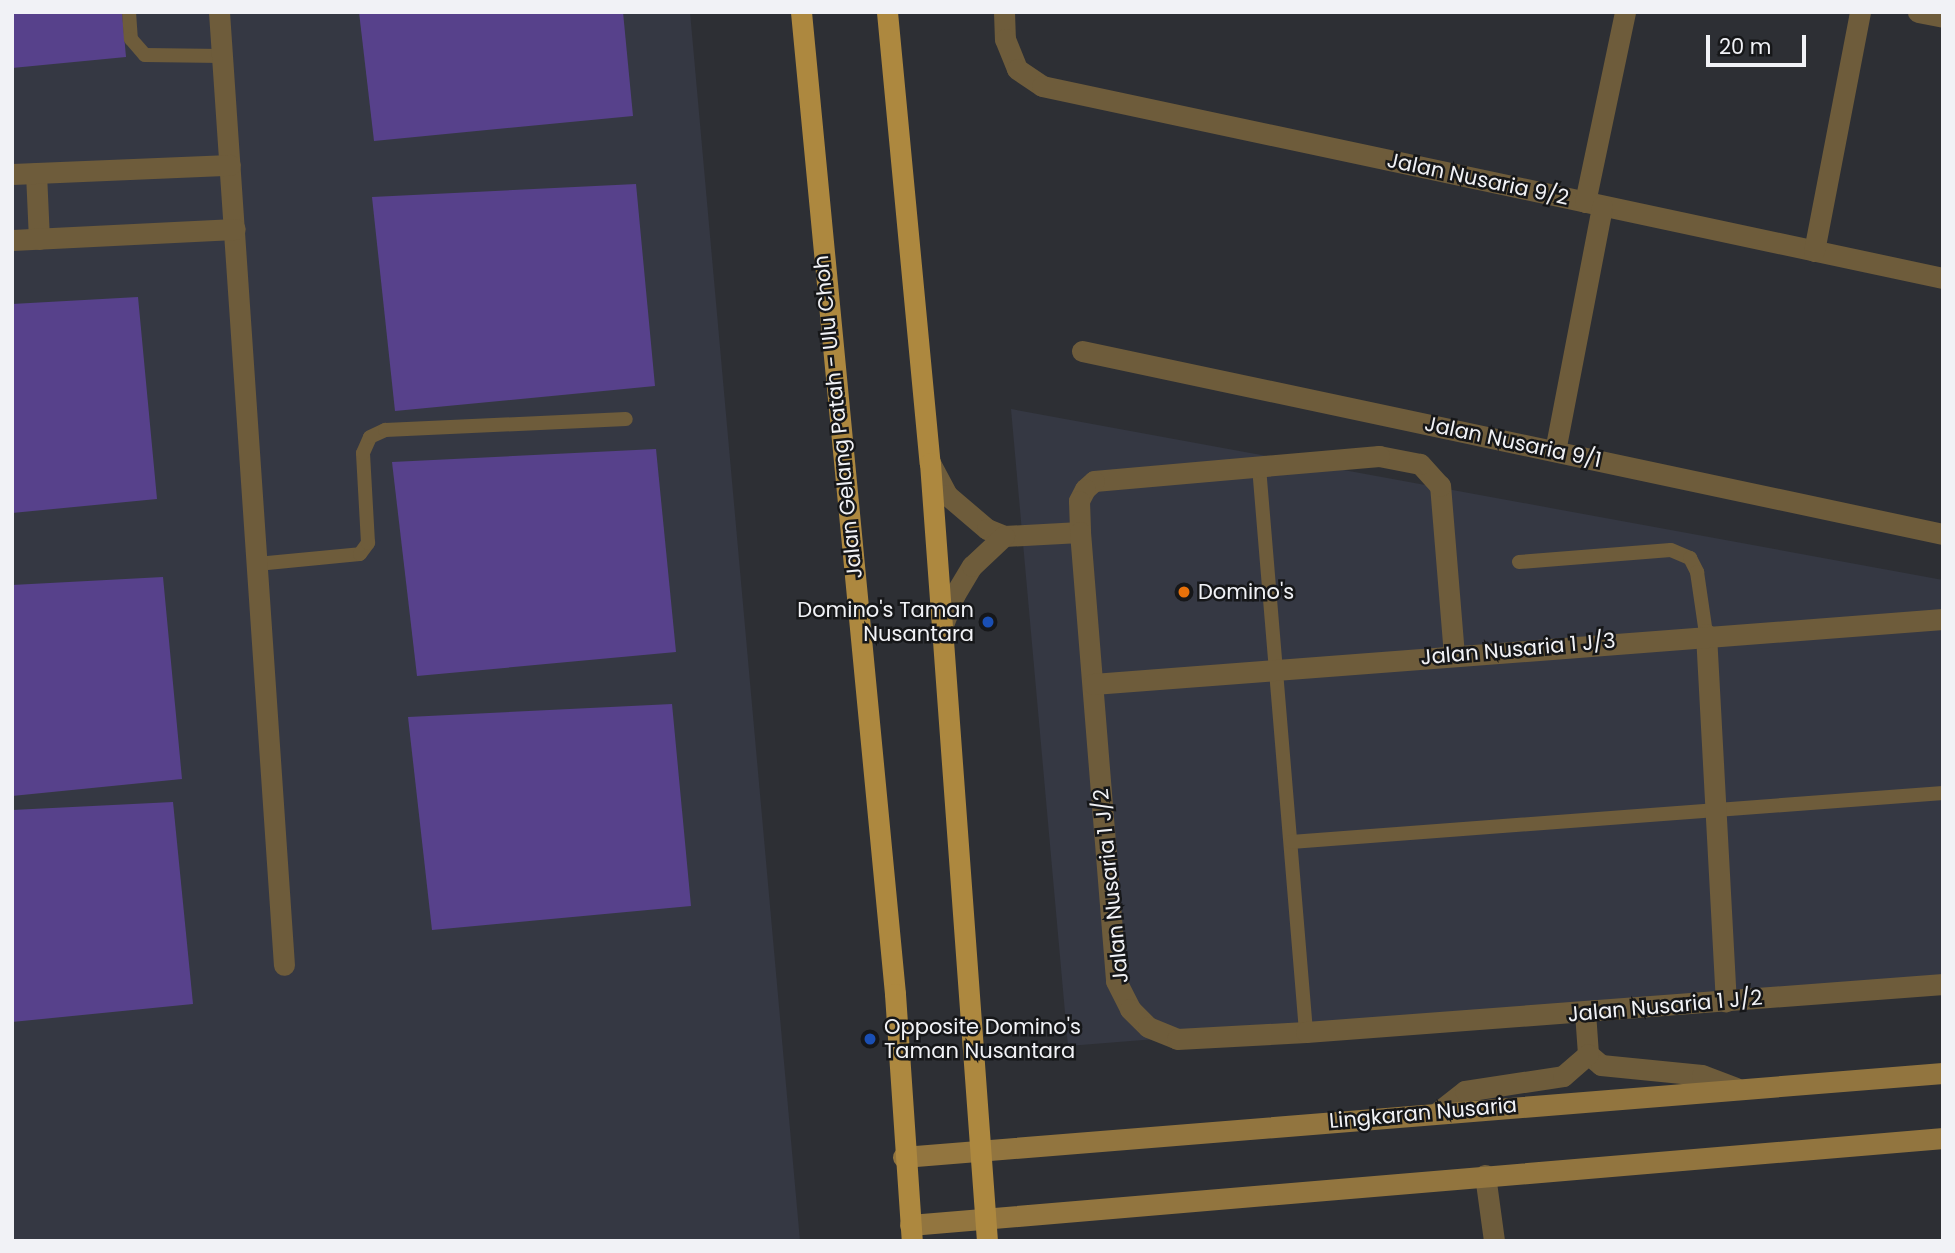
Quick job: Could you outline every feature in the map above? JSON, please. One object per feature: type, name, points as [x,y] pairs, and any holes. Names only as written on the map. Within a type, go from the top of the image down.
[{"type":"main road","name":"Jalan Gelang Patah - Ulu Choh","points":[[802,12],[895,994],[903,1157],[911,1233]]},
{"type":"main road","points":[[887,12],[930,463],[987,1241]]},
{"type":"main road","name":"Lingkaran Nusaria","points":[[903,1157],[980,1148],[1943,1073]]},
{"type":"main road","points":[[911,1233],[986,1216],[1943,1138]]},
{"type":"street","points":[[219,12],[284,965]]},
{"type":"street","name":"Jalan Nusaria 9/2","points":[[1004,12],[1005,38],[1017,69],[1042,86],[1943,278]]},
{"type":"street","points":[[1555,451],[1625,12]]},
{"type":"street","points":[[1814,251],[1860,12]]},
{"type":"street","points":[[1918,12],[1943,18]]},
{"type":"street","points":[[12,174],[230,165]]},
{"type":"street","points":[[36,173],[39,239]]},
{"type":"street","points":[[12,240],[234,229]]},
{"type":"street","name":"Jalan Nusaria 9/1","points":[[1082,351],[1943,534]]},
{"type":"street","name":"Jalan Nusaria 1 J/2","points":[[1454,655],[1440,486],[1420,464],[1379,456],[1094,481],[1079,501],[1080,532],[1116,981],[1129,1009],[1148,1027],[1177,1039],[1585,1013],[1943,984]]},
{"type":"street","points":[[930,463],[956,505],[987,529],[1004,536],[1080,532]]},
{"type":"street","points":[[942,630],[955,594],[972,566],[1004,536]]},
{"type":"street","name":"Jalan Nusaria 1 J/3","points":[[1093,684],[1706,634],[1943,619]]},
{"type":"street","points":[[1706,634],[1726,1001]]},
{"type":"street","points":[[1585,1013],[1588,1054]]},
{"type":"street","points":[[1588,1054],[1616,1070],[1702,1075],[1736,1088]]},
{"type":"street","points":[[1438,1112],[1465,1091],[1563,1076],[1588,1054]]},
{"type":"street","points":[[1485,1175],[1494,1241]]},
{"type":"lane","points":[[129,12],[131,39],[145,55],[222,56]]},
{"type":"lane","points":[[257,564],[360,554],[368,542],[363,453],[370,437],[385,430],[626,419]]},
{"type":"lane","points":[[1259,467],[1306,1032]]},
{"type":"lane","points":[[1519,562],[1671,550],[1690,558],[1697,572],[1706,634]]},
{"type":"lane","points":[[1291,842],[1943,793]]},
{"type":"shaded area","points":[[12,12],[690,12],[800,1241],[12,1241]]},
{"type":"shaded area","points":[[1011,409],[1943,580],[1943,976],[1068,1046]]},
{"type":"building","points":[[12,12],[122,12],[126,57],[12,68]]},
{"type":"building","points":[[359,12],[623,12],[633,116],[374,141]]},
{"type":"building","points":[[636,184],[655,386],[395,411],[372,197]]},
{"type":"building","points":[[138,297],[157,499],[12,513],[12,304]]},
{"type":"building","points":[[656,449],[676,652],[417,676],[392,462]]},
{"type":"building","points":[[163,577],[182,779],[12,796],[12,585]]},
{"type":"building","points":[[672,704],[691,906],[432,930],[408,717]]},
{"type":"building","points":[[173,802],[193,1004],[12,1022],[12,810]]},
{"type":"place","name":"Domino's","points":[[1184,592]]},
{"type":"place","name":"Domino's Taman Nusantara","points":[[988,622]]},
{"type":"place","name":"Opposite Domino's Taman Nusantara","points":[[870,1039]]}]
